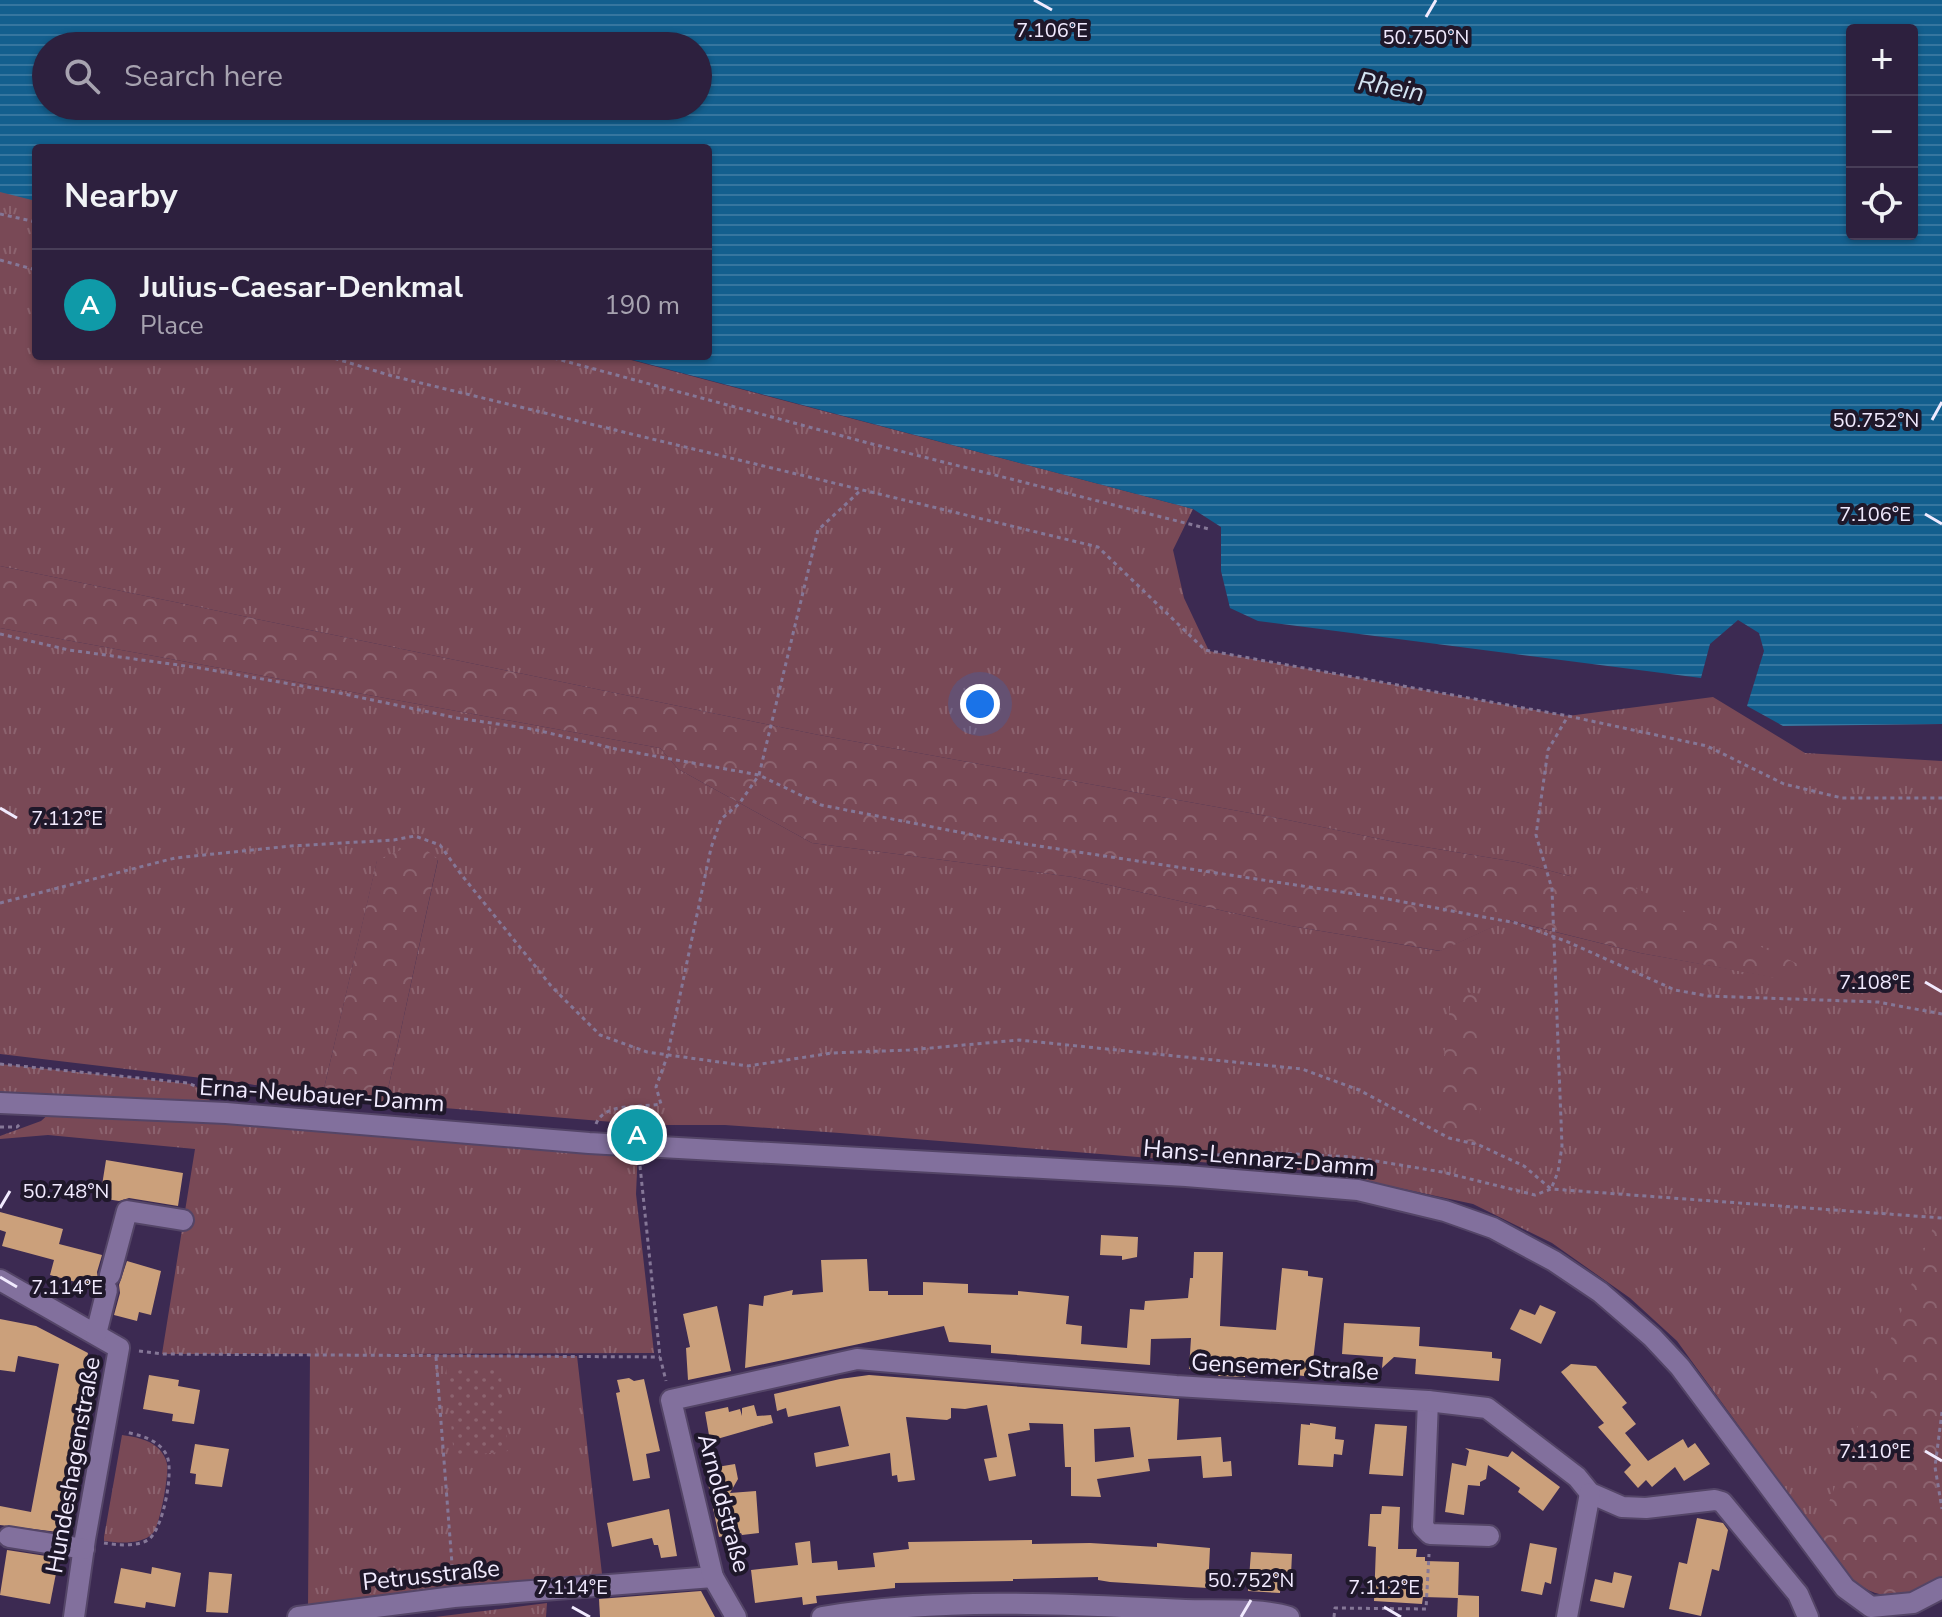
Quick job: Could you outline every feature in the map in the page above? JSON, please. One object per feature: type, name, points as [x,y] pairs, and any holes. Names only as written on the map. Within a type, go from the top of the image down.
[{"type":"street","name":"Erna-Neubauer-Damm","points":[[0,1103],[226,1113],[639,1146]]},
{"type":"street","name":"Hans-Lennarz-Damm","points":[[639,1146],[1186,1176],[1358,1190],[1430,1207],[1493,1228],[1554,1261],[1600,1292],[1652,1337],[1689,1379],[1845,1588],[1871,1607],[1913,1603],[1942,1588]]},
{"type":"street","name":"Hundeshagenstraße","points":[[96,1334],[127,1211],[183,1220]]},
{"type":"street","name":"Hundeshagenstraße","points":[[0,1280],[119,1348],[74,1617]]},
{"type":"street","name":"Gensemer Straße","points":[[671,1400],[857,1359],[1176,1386],[1428,1401],[1487,1408],[1577,1477],[1590,1493],[1622,1507],[1722,1502],[1798,1594],[1808,1616]]},
{"type":"street","name":"Arnoldstraße","points":[[671,1400],[713,1577],[736,1617]]},
{"type":"street","points":[[1428,1401],[1423,1527],[1430,1534],[1489,1536]]},
{"type":"street","points":[[1567,1617],[1590,1493]]},
{"type":"street","points":[[9,1537],[84,1544]]},
{"type":"street","name":"Petrusstraße","points":[[298,1617],[454,1597],[713,1577]]},
{"type":"street","points":[[822,1617],[945,1605],[1017,1611],[1150,1608],[1289,1617]]},
{"type":"path","points":[[0,214],[32,221]]},
{"type":"path","points":[[0,260],[32,269]]},
{"type":"path","points":[[340,360],[392,376],[1098,547],[1205,650],[1568,716],[1707,746],[1784,784],[1842,798],[1942,798]]},
{"type":"path","points":[[561,360],[872,444],[1209,529]]},
{"type":"path","points":[[589,1143],[598,1117],[614,1107],[638,1108],[661,1104],[656,1087],[667,1057],[711,848],[721,819],[739,804],[759,775],[818,530],[861,490]]},
{"type":"path","points":[[0,634],[69,650],[200,668],[330,691],[759,775],[821,805],[999,840],[1388,899],[1516,923],[1568,942],[1675,990],[1708,996],[1878,1002],[1942,1014]]},
{"type":"path","points":[[1551,1189],[1558,1172],[1562,1146],[1552,889],[1536,835],[1548,750],[1568,716]]},
{"type":"path","points":[[0,903],[175,858],[415,836],[440,845],[552,987],[600,1035],[667,1057],[748,1066],[832,1053],[1019,1040],[1302,1069],[1359,1090],[1449,1138],[1479,1145],[1524,1166],[1551,1189]]},
{"type":"path","points":[[0,1064],[188,1083],[218,1096],[226,1113]]},
{"type":"path","points":[[639,1146],[640,1183],[660,1357],[671,1400]]},
{"type":"path","points":[[1186,1176],[1198,1156],[1258,1152],[1352,1157],[1442,1172],[1535,1195],[1551,1189],[1942,1218]]},
{"type":"path","points":[[119,1348],[162,1354],[660,1357]]},
{"type":"path","points":[[436,1356],[454,1597]]},
{"type":"path","points":[[1942,1412],[1935,1467],[1942,1509]]},
{"type":"path","points":[[84,1544],[142,1542],[156,1532],[162,1517],[169,1473],[168,1458],[163,1449],[147,1438],[105,1428]]},
{"type":"path","points":[[1334,1617],[1335,1608],[1426,1609],[1430,1534]]},
{"type":"green space","points":[[0,190],[32,198],[32,360],[631,360],[1193,509],[1173,550],[1184,598],[1209,651],[1568,716],[1713,697],[1805,753],[1942,761],[1942,1578],[1876,1593],[1851,1580],[1677,1341],[1630,1298],[1552,1243],[1473,1204],[1325,1172],[840,1133],[725,1125],[649,1125],[385,1103],[438,860],[377,861],[322,1097],[244,1083],[0,1054],[0,628],[660,748],[678,769],[812,843],[1073,877],[1291,926],[1440,951],[1507,920],[1640,953],[1786,979],[1570,876],[1516,862],[819,735],[0,566]]},
{"type":"green space","points":[[0,566],[819,735],[1516,862],[1570,876],[1627,884],[1800,965],[1787,980],[1640,953],[1508,920],[1441,951],[1291,926],[1073,877],[812,843],[678,769],[660,748],[0,628]]},
{"type":"green space","points":[[417,843],[438,859],[385,1103],[322,1097],[377,860]]},
{"type":"green space","points":[[1452,991],[1483,994],[1479,1145],[1449,1138],[1435,1131]]},
{"type":"green space","points":[[0,1064],[192,1084],[209,1095],[210,1105],[0,1094]]},
{"type":"green space","points":[[51,1112],[638,1149],[636,1194],[654,1353],[375,1354],[577,1356],[602,1574],[308,1609],[310,1354],[162,1354],[195,1149],[48,1135],[0,1139],[0,1136],[41,1121]]},
{"type":"green space","points":[[1937,1217],[1942,1218],[1942,1412],[1935,1467],[1942,1509],[1942,1578],[1911,1594],[1891,1596],[1864,1588],[1853,1580],[1817,1534]]},
{"type":"green space","points":[[446,1366],[500,1366],[508,1451],[454,1457]]},
{"type":"green space","points":[[122,1435],[154,1445],[166,1460],[167,1478],[153,1533],[143,1540],[104,1541],[104,1537]]},
{"type":"green space","points":[[547,1603],[546,1617],[435,1617]]},
{"type":"water","name":"Rhein","points":[[0,0],[1942,0],[1942,724],[1783,726],[1747,706],[1764,651],[1759,633],[1738,620],[1710,644],[1701,678],[1258,621],[1230,608],[1221,571],[1221,527],[1193,509],[633,360],[712,360],[712,144],[32,144],[32,200],[0,192]]},
{"type":"building","points":[[106,1160],[183,1173],[178,1206],[129,1198],[119,1201],[100,1198]]},
{"type":"building","points":[[0,1212],[63,1229],[59,1244],[102,1255],[94,1287],[50,1275],[54,1260],[2,1246],[6,1232],[0,1230]]},
{"type":"building","points":[[1101,1235],[1138,1237],[1137,1257],[1122,1260],[1122,1256],[1100,1255]]},
{"type":"building","points":[[1194,1252],[1223,1252],[1220,1326],[1276,1330],[1282,1268],[1308,1271],[1308,1276],[1323,1278],[1311,1377],[1250,1369],[1250,1372],[1245,1372],[1245,1377],[1218,1376],[1219,1370],[1189,1369],[1191,1338],[1151,1339],[1150,1365],[991,1353],[991,1345],[949,1342],[944,1326],[745,1368],[749,1304],[763,1306],[764,1296],[793,1290],[792,1295],[823,1292],[821,1260],[867,1259],[869,1291],[888,1291],[888,1295],[923,1295],[923,1282],[968,1284],[968,1293],[1018,1295],[1018,1291],[1069,1296],[1066,1324],[1082,1326],[1081,1344],[1127,1348],[1130,1309],[1144,1310],[1145,1301],[1188,1298]]},
{"type":"building","points":[[127,1261],[161,1271],[151,1315],[139,1312],[137,1321],[114,1315]]},
{"type":"building","points":[[1540,1305],[1556,1312],[1541,1344],[1510,1329],[1520,1309],[1535,1315]]},
{"type":"building","points":[[717,1306],[731,1371],[688,1380],[686,1348],[690,1347],[683,1314]]},
{"type":"building","points":[[0,1319],[36,1326],[88,1353],[85,1369],[88,1370],[58,1532],[0,1525],[0,1506],[31,1512],[59,1364],[18,1356],[15,1372],[0,1370]]},
{"type":"building","points":[[1344,1323],[1420,1327],[1419,1346],[1492,1352],[1492,1358],[1501,1359],[1499,1381],[1415,1374],[1416,1359],[1394,1357],[1382,1368],[1383,1357],[1342,1354]]},
{"type":"building","points":[[1571,1364],[1596,1366],[1627,1403],[1622,1407],[1636,1424],[1625,1433],[1648,1461],[1683,1439],[1688,1448],[1695,1443],[1710,1464],[1684,1481],[1675,1467],[1652,1487],[1646,1480],[1638,1488],[1624,1472],[1631,1465],[1598,1427],[1604,1423],[1561,1372]]},
{"type":"building","points":[[149,1375],[179,1380],[178,1386],[200,1390],[194,1424],[172,1421],[173,1414],[143,1409]]},
{"type":"building","points":[[869,1375],[1179,1399],[1177,1440],[1221,1437],[1223,1462],[1231,1461],[1232,1476],[1203,1478],[1201,1456],[1148,1459],[1150,1471],[1097,1479],[1101,1497],[1071,1496],[1071,1467],[1065,1467],[1063,1424],[1029,1423],[1030,1430],[1008,1434],[1016,1476],[989,1481],[984,1459],[997,1457],[987,1405],[951,1408],[951,1418],[947,1420],[906,1417],[915,1480],[898,1482],[897,1475],[892,1476],[890,1453],[816,1467],[814,1453],[849,1446],[840,1406],[788,1417],[786,1408],[777,1411],[774,1394]],"holes":[[[1130,1427],[1134,1457],[1095,1462],[1094,1429]]]},
{"type":"building","points":[[629,1378],[634,1381],[644,1379],[660,1451],[646,1454],[650,1478],[633,1481],[616,1393],[620,1392],[617,1380]]},
{"type":"building","points":[[754,1405],[757,1416],[771,1415],[773,1423],[710,1441],[705,1412],[728,1407],[729,1412],[740,1409],[742,1416],[742,1408]]},
{"type":"building","points":[[1301,1424],[1336,1427],[1335,1439],[1344,1440],[1342,1455],[1334,1454],[1333,1467],[1298,1465]]},
{"type":"building","points":[[1375,1424],[1407,1426],[1403,1476],[1369,1474]]},
{"type":"building","points":[[195,1444],[229,1449],[222,1487],[195,1484],[196,1474],[190,1473]]},
{"type":"building","points":[[1465,1448],[1508,1457],[1512,1451],[1560,1487],[1543,1511],[1518,1492],[1520,1488],[1488,1465],[1486,1479],[1480,1482],[1480,1486],[1468,1485],[1464,1515],[1445,1512],[1452,1463],[1466,1466],[1469,1451]]},
{"type":"building","points":[[735,1464],[738,1479],[730,1493],[756,1491],[759,1533],[719,1537],[705,1469]]},
{"type":"building","points":[[1382,1506],[1400,1507],[1398,1549],[1417,1549],[1416,1557],[1425,1557],[1425,1561],[1459,1562],[1458,1598],[1423,1597],[1422,1604],[1374,1601],[1376,1547],[1368,1546],[1370,1514],[1381,1514]]},
{"type":"building","points":[[669,1509],[677,1556],[661,1558],[658,1545],[654,1545],[652,1538],[612,1547],[607,1523]]},
{"type":"building","points":[[1697,1518],[1723,1523],[1728,1530],[1719,1571],[1712,1569],[1701,1616],[1669,1609],[1679,1562],[1687,1564]]},
{"type":"building","points":[[1032,1540],[1032,1544],[1157,1547],[1157,1543],[1210,1548],[1208,1588],[1110,1582],[1098,1580],[1098,1577],[1013,1579],[895,1583],[895,1588],[816,1596],[817,1603],[803,1605],[802,1597],[755,1603],[751,1570],[798,1565],[795,1543],[810,1541],[812,1563],[837,1561],[838,1570],[875,1567],[873,1553],[909,1549],[908,1542]]},
{"type":"building","points":[[1530,1543],[1557,1548],[1551,1584],[1545,1582],[1542,1595],[1521,1591]]},
{"type":"building","points":[[7,1550],[59,1558],[50,1604],[0,1595]]},
{"type":"building","points":[[1251,1552],[1292,1554],[1291,1575],[1281,1575],[1280,1593],[1248,1591]]},
{"type":"building","points":[[152,1567],[181,1573],[175,1607],[146,1602],[145,1608],[114,1603],[121,1568],[151,1574]]},
{"type":"building","points":[[209,1572],[232,1574],[228,1613],[206,1612]]},
{"type":"building","points":[[1614,1572],[1632,1576],[1624,1608],[1590,1601],[1595,1579],[1612,1583]]},
{"type":"building","points":[[701,1591],[715,1617],[600,1617],[599,1599]]},
{"type":"building","points":[[1458,1595],[1479,1596],[1479,1617],[1457,1617]]},
{"type":"place","name":"Julius-Caesar-Denkmal","points":[[637,1135]]}]
